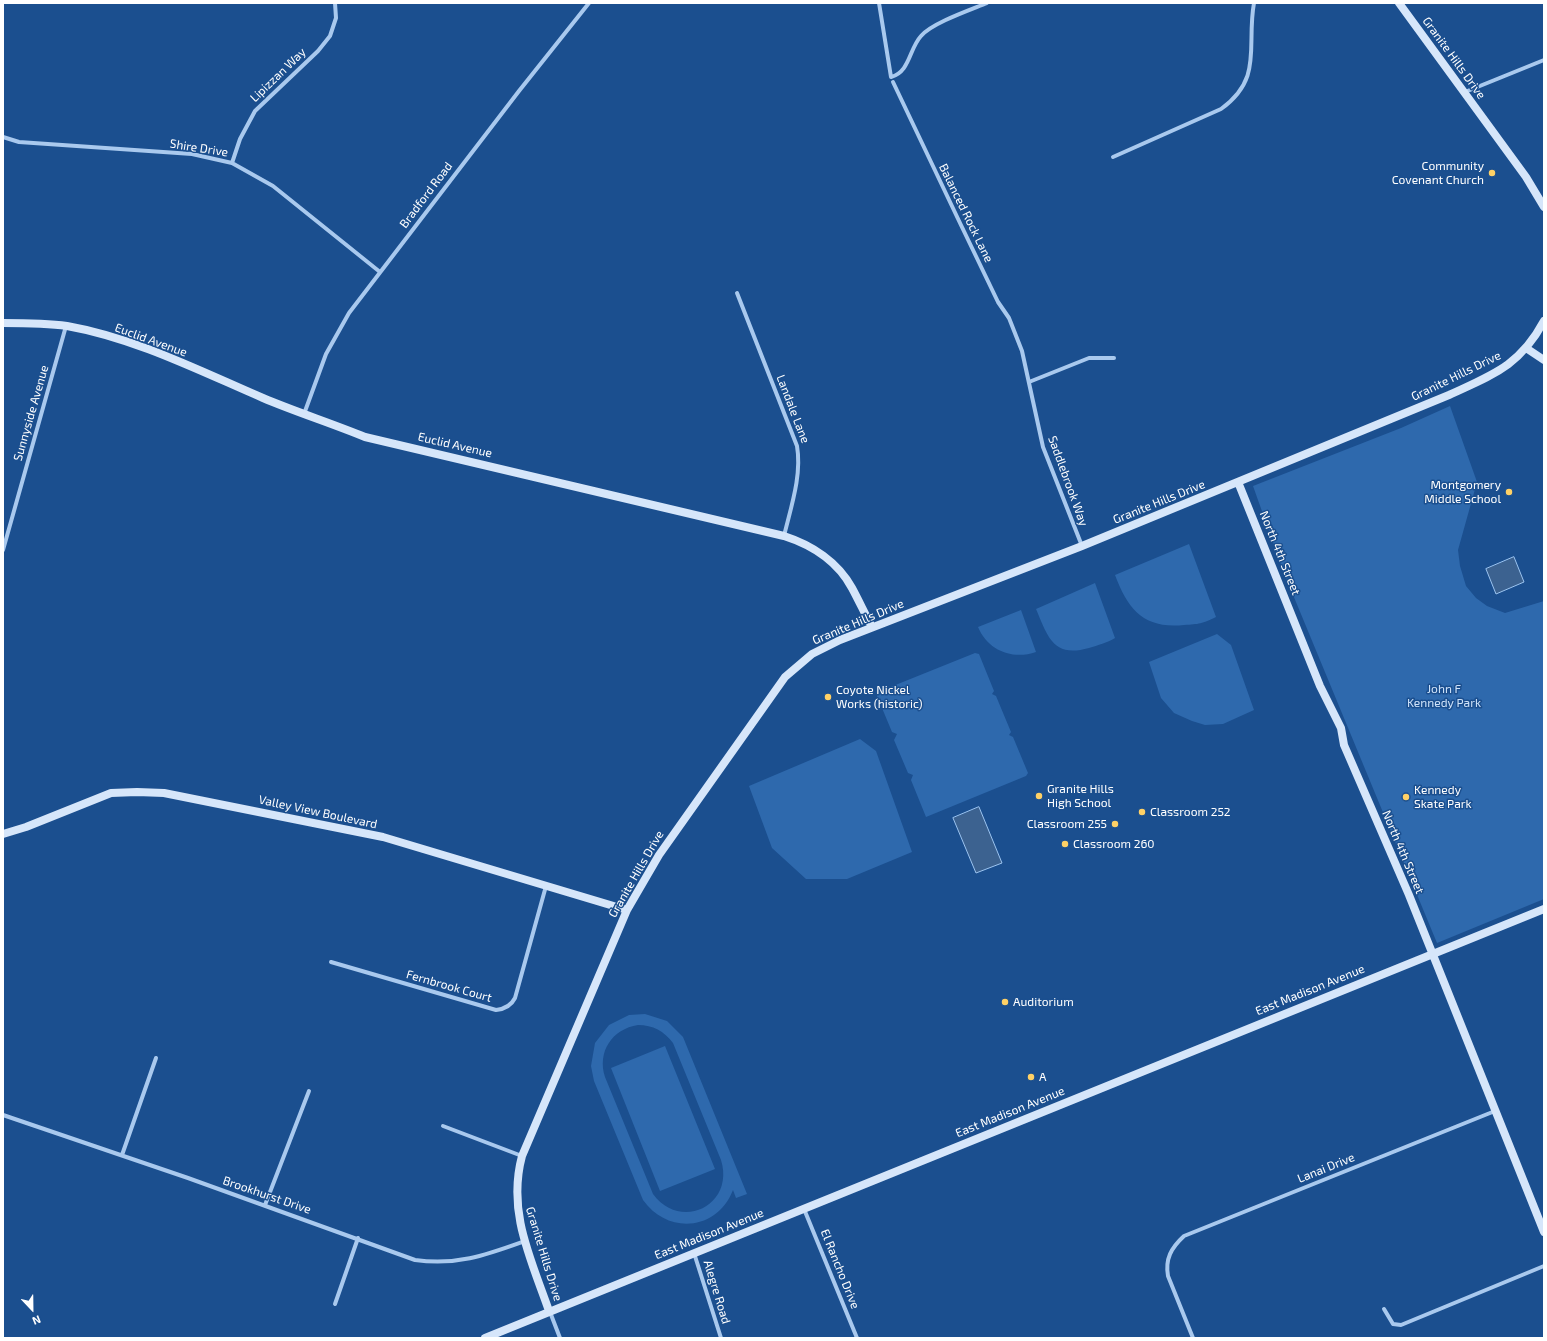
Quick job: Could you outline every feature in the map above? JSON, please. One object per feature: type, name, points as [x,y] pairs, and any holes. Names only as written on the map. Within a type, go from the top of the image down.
[{"type":"street","name":"Lipizzan Way","points":[[232,163],[240,139],[255,111],[318,51],[330,36],[336,18],[335,3]]},
{"type":"street","name":"Bradford Road","points":[[304,415],[326,354],[349,313],[523,86],[589,3]]},
{"type":"street","name":"Balanced Rock Lane","points":[[878,3],[892,79],[998,302],[1008,318],[1022,351]]},
{"type":"street","points":[[892,79],[902,71],[915,43],[924,32],[987,3]]},
{"type":"street","points":[[1113,157],[1222,109],[1234,99],[1245,85],[1249,68],[1251,53],[1251,16],[1254,3]]},
{"type":"street","name":"Granite Hills Drive","points":[[1399,3],[1526,177],[1544,207]]},
{"type":"street","points":[[1464,92],[1544,60]]},
{"type":"street","name":"Shire Drive","points":[[3,137],[27,142],[192,154],[232,163],[274,186],[380,272]]},
{"type":"street","name":"Landale Lane","points":[[737,293],[797,446],[799,459],[798,472],[784,536]]},
{"type":"street","name":"Granite Hills Drive","points":[[560,1338],[525,1240],[517,1209],[517,1174],[522,1156],[627,910],[658,855],[785,677],[803,661],[821,649],[872,627],[1082,546],[1449,395],[1504,368],[1526,348],[1544,321]]},
{"type":"street","name":"Euclid Avenue","points":[[3,323],[66,326],[108,337],[148,350],[304,415],[371,438],[784,536],[813,549],[837,568],[852,588],[872,627]]},
{"type":"street","name":"Sunnyside Avenue","points":[[3,550],[66,326]]},
{"type":"street","points":[[1526,348],[1544,360]]},
{"type":"street","name":"Saddlebrook Way","points":[[1022,351],[1043,447],[1082,546]]},
{"type":"street","points":[[1028,382],[1090,358],[1114,358]]},
{"type":"street","name":"North 4th Street","points":[[1238,482],[1320,686],[1341,728],[1344,745],[1409,895],[1544,1232]]},
{"type":"street","name":"Valley View Boulevard","points":[[3,834],[26,827],[111,793],[164,793],[382,837],[627,910]]},
{"type":"street","name":"Fernbrook Court","points":[[331,962],[496,1010],[503,1009],[510,1005],[515,998],[546,886]]},
{"type":"street","name":"East Madison Avenue","points":[[485,1338],[694,1252],[1544,909]]},
{"type":"street","points":[[122,1155],[156,1058]]},
{"type":"street","points":[[265,1205],[309,1091]]},
{"type":"street","name":"Lanai Drive","points":[[1193,1338],[1168,1276],[1166,1267],[1170,1252],[1184,1236],[1495,1111]]},
{"type":"street","name":"Brookhurst Drive","points":[[3,1116],[122,1155],[358,1238],[415,1260],[456,1262],[474,1258],[525,1240]]},
{"type":"street","points":[[443,1126],[522,1156]]},
{"type":"street","name":"El Rancho Drive","points":[[804,1208],[857,1338]]},
{"type":"street","points":[[335,1304],[358,1238]]},
{"type":"street","name":"Alegre Road","points":[[694,1252],[721,1338]]},
{"type":"street","points":[[1384,1309],[1393,1324],[1401,1325],[1544,1266]]},
{"type":"green space","name":"John F Kennedy Park","points":[[1450,406],[1477,482],[1458,550],[1460,566],[1466,586],[1476,598],[1487,606],[1505,613],[1544,601],[1544,899],[1437,943],[1284,573],[1253,486],[1401,428]]},
{"type":"green space","points":[[1189,544],[1216,617],[1200,623],[1170,625],[1158,624],[1139,615],[1126,598],[1115,575]]},
{"type":"green space","points":[[1095,583],[1115,638],[1099,645],[1077,650],[1067,650],[1060,647],[1054,643],[1049,636],[1036,609]]},
{"type":"green space","points":[[1021,610],[1036,652],[1019,655],[1002,652],[995,648],[982,635],[978,627]]},
{"type":"green space","points":[[1217,634],[1231,645],[1254,710],[1223,724],[1205,725],[1174,713],[1161,698],[1149,662]]},
{"type":"green space","points":[[975,653],[979,654],[994,691],[992,694],[996,696],[1011,732],[1009,735],[1013,737],[1028,773],[1026,776],[926,817],[911,780],[913,775],[908,773],[894,740],[897,734],[892,732],[877,696],[878,692]]},
{"type":"green space","points":[[860,739],[876,751],[912,852],[847,879],[806,879],[772,848],[749,786]]},
{"type":"green space","points":[[645,1014],[667,1021],[683,1037],[747,1194],[736,1198],[733,1190],[726,1204],[716,1214],[704,1220],[691,1224],[678,1223],[665,1219],[653,1211],[643,1200],[594,1081],[591,1066],[595,1043],[609,1025],[629,1015]],"holes":[[[638,1025],[649,1026],[662,1032],[673,1043],[721,1160],[723,1176],[720,1190],[713,1201],[703,1208],[691,1212],[677,1211],[665,1205],[653,1194],[605,1077],[603,1059],[609,1043],[621,1031]]]},
{"type":"green space","points":[[665,1046],[715,1169],[660,1191],[611,1068]]},
{"type":"shaded area","points":[[1514,557],[1524,582],[1496,594],[1486,569]]},
{"type":"shaded area","points":[[979,807],[1002,863],[976,873],[953,818]]},
{"type":"place","name":"Community Covenant Church","points":[[1492,173]]},
{"type":"place","name":"Montgomery Middle School","points":[[1509,492]]},
{"type":"place","name":"Coyote Nickel Works (historic)","points":[[828,697]]},
{"type":"place","name":"Granite Hills High School","points":[[1039,796]]},
{"type":"place","name":"Kennedy Skate Park","points":[[1406,797]]},
{"type":"place","name":"Classroom 252","points":[[1142,812]]},
{"type":"place","name":"Classroom 255","points":[[1115,824]]},
{"type":"place","name":"Classroom 260","points":[[1065,844]]},
{"type":"place","name":"Auditorium","points":[[1005,1002]]},
{"type":"place","name":"A","points":[[1031,1077]]}]
